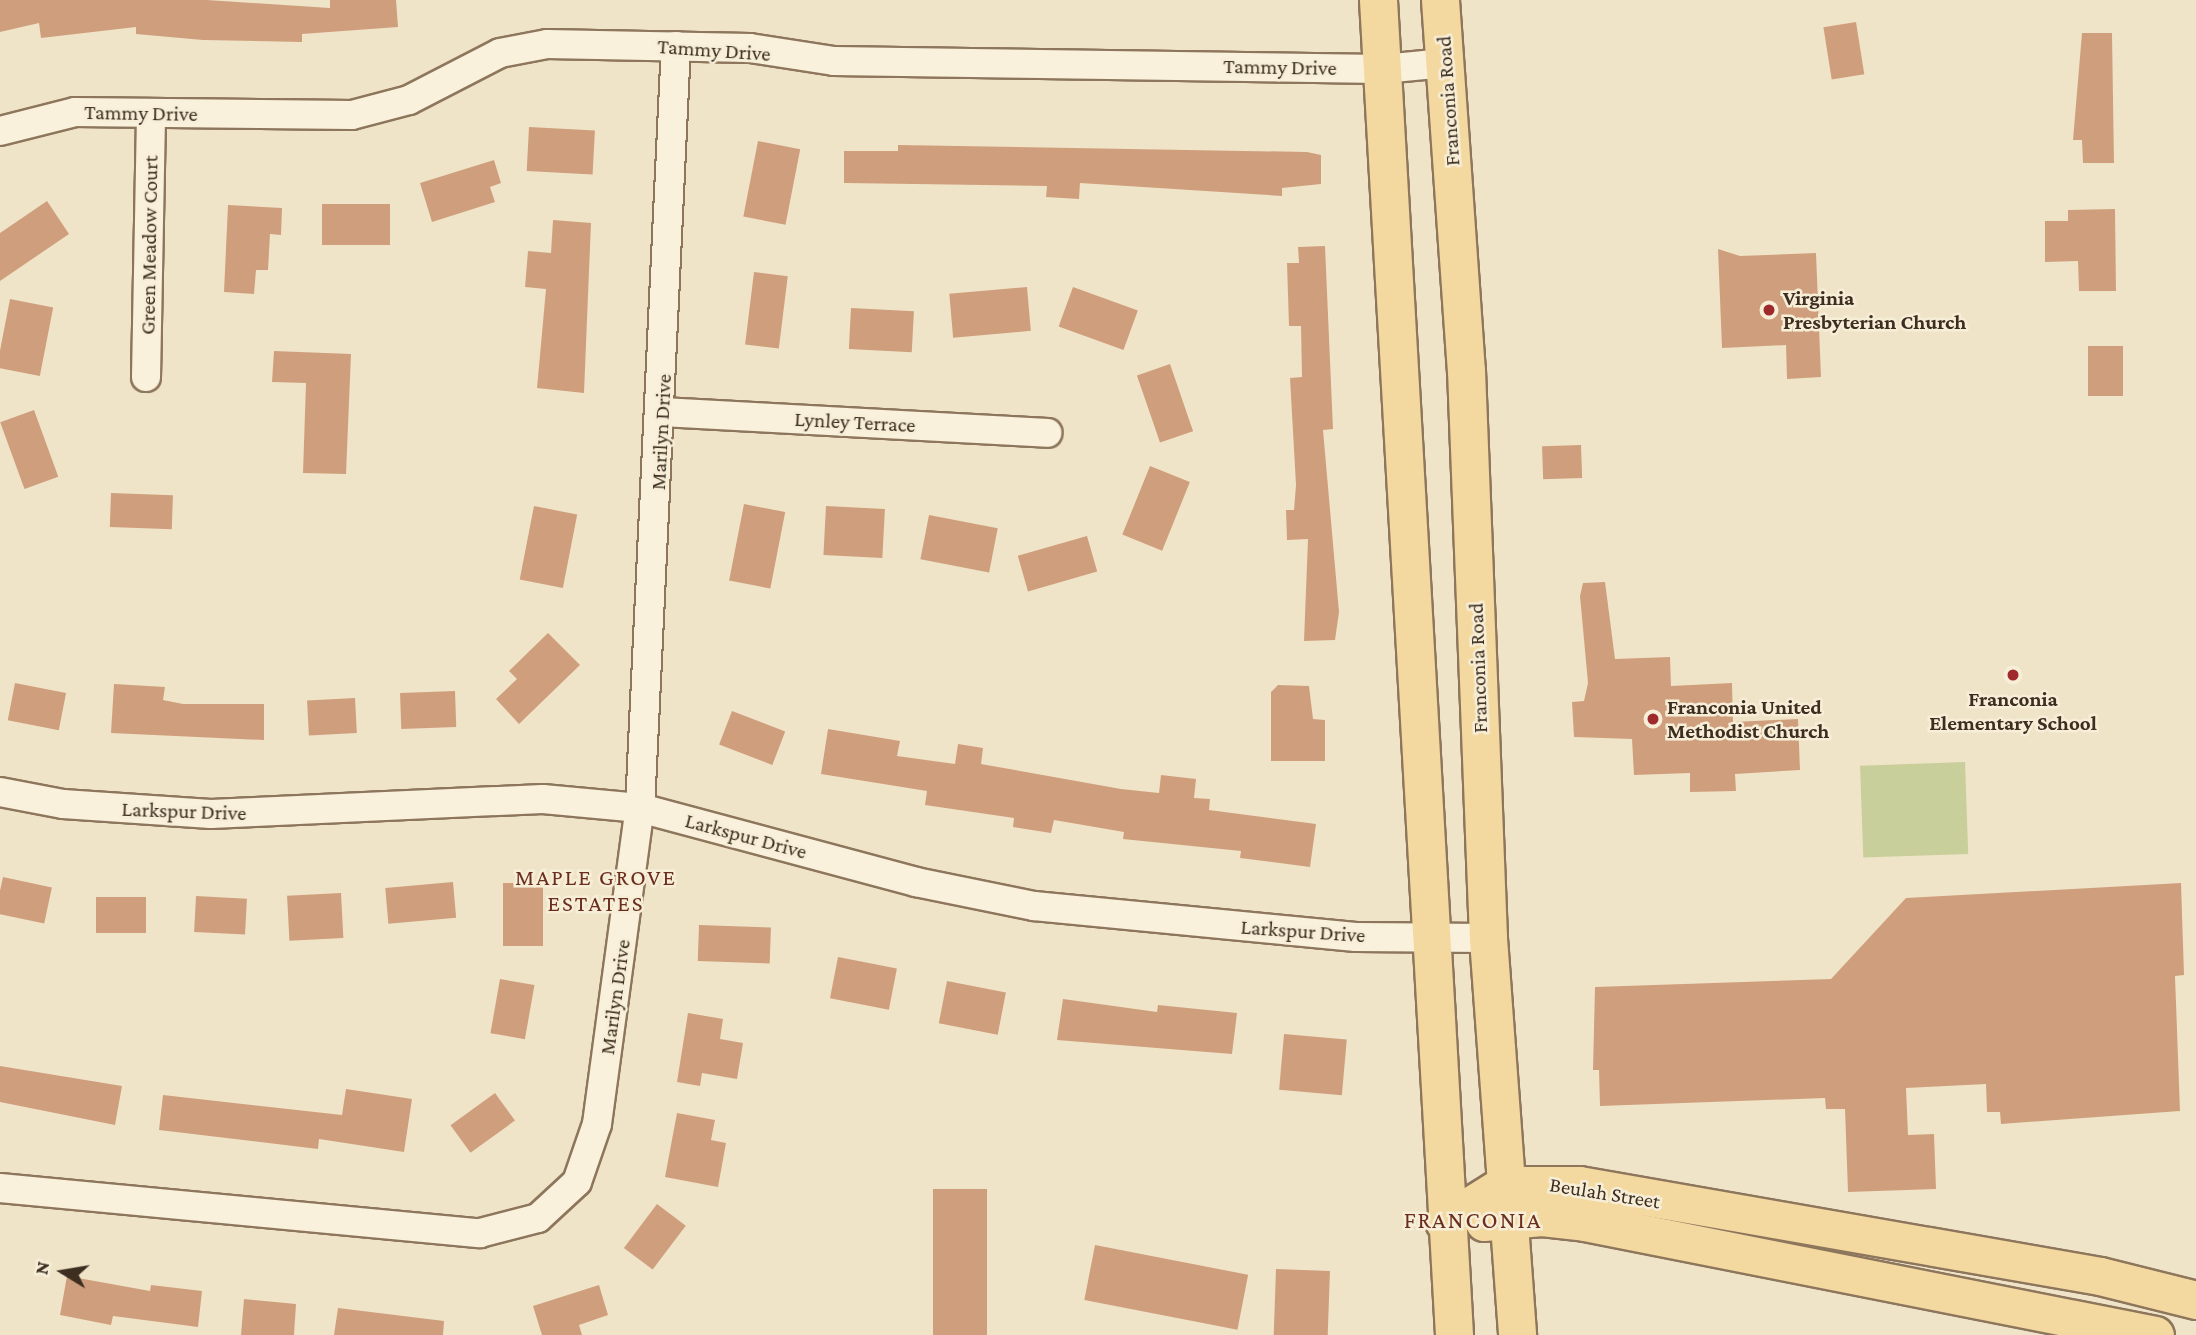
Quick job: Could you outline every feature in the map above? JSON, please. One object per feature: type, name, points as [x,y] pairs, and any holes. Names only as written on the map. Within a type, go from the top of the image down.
[{"type":"main road","points":[[1378,0],[1404,376],[1427,937],[1444,1222],[1454,1335]]},
{"type":"main road","name":"Franconia Road","points":[[1440,0],[1466,370],[1488,938],[1503,1185],[1517,1335]]},
{"type":"main road","points":[[1444,1222],[1503,1185]]},
{"type":"main road","name":"Beulah Street","points":[[1503,1185],[1579,1185],[2100,1276],[2196,1300]]},
{"type":"main road","name":"Beulah Street","points":[[1444,1222],[1507,1222],[1542,1217],[1585,1222],[2155,1335]]},
{"type":"street","name":"Tammy Drive","points":[[0,131],[52,114],[352,115],[409,100],[521,48],[676,46],[834,61],[1383,69],[1445,63]]},
{"type":"street","name":"Marilyn Drive","points":[[0,1188],[480,1233],[538,1217],[577,1182],[597,1124],[640,808],[662,412],[676,46]]},
{"type":"street","name":"Green Meadow Court","points":[[146,377],[151,113]]},
{"type":"street","name":"Lynley Terrace","points":[[662,412],[1047,433]]},
{"type":"street","name":"Larkspur Drive","points":[[0,792],[147,813],[286,813],[477,798],[640,808],[916,882],[1034,906],[1356,937],[1488,938]]},
{"type":"green space","points":[[1965,762],[1968,854],[1863,858],[1860,766]]},
{"type":"building","points":[[0,0],[207,0],[330,8],[330,0],[396,0],[398,27],[302,34],[302,42],[203,40],[136,34],[136,27],[41,38],[39,23],[0,32]]},
{"type":"building","points":[[1856,22],[1864,74],[1832,80],[1823,27]]},
{"type":"building","points":[[2082,33],[2112,33],[2114,163],[2083,163],[2082,140],[2073,140]]},
{"type":"building","points":[[529,127],[595,130],[593,174],[527,171]]},
{"type":"building","points":[[758,141],[800,149],[786,225],[743,217]]},
{"type":"building","points":[[898,145],[1307,152],[1321,155],[1321,184],[1282,188],[1282,196],[1080,183],[1079,199],[1046,197],[1047,186],[844,183],[844,151],[898,151]]},
{"type":"building","points":[[494,160],[501,183],[490,187],[495,202],[432,222],[420,183]]},
{"type":"building","points":[[47,201],[69,234],[0,281],[0,233]]},
{"type":"building","points":[[322,204],[390,204],[390,245],[322,245]]},
{"type":"building","points":[[228,205],[282,208],[281,235],[270,234],[268,270],[256,270],[254,294],[224,292]]},
{"type":"building","points":[[2115,209],[2116,291],[2079,291],[2078,261],[2045,262],[2045,221],[2068,221],[2068,210]]},
{"type":"building","points":[[553,220],[591,223],[584,393],[537,388],[546,289],[525,287],[528,251],[551,253]]},
{"type":"building","points":[[1325,246],[1333,429],[1323,430],[1339,612],[1335,640],[1304,641],[1308,539],[1287,540],[1286,510],[1294,510],[1296,485],[1290,378],[1302,377],[1301,326],[1289,326],[1287,263],[1299,263],[1298,247]]},
{"type":"building","name":"Virginia Presbyterian Church","points":[[1718,249],[1740,256],[1816,253],[1821,377],[1787,379],[1786,345],[1722,348]]},
{"type":"building","points":[[754,272],[788,276],[779,349],[745,344]]},
{"type":"building","points":[[1027,287],[1031,331],[953,338],[949,294]]},
{"type":"building","points":[[1073,287],[1138,311],[1123,350],[1059,326]]},
{"type":"building","points":[[10,299],[53,307],[40,376],[0,368],[0,350]]},
{"type":"building","points":[[851,308],[914,311],[912,352],[849,349]]},
{"type":"building","points":[[2088,346],[2123,346],[2123,396],[2088,396]]},
{"type":"building","points":[[274,351],[351,354],[346,474],[303,473],[306,383],[272,382]]},
{"type":"building","points":[[1170,364],[1193,431],[1160,443],[1137,375]]},
{"type":"building","points":[[34,410],[58,477],[24,489],[0,422]]},
{"type":"building","points":[[1581,445],[1582,478],[1543,479],[1542,446]]},
{"type":"building","points":[[1150,466],[1190,482],[1162,551],[1122,535]]},
{"type":"building","points":[[111,493],[173,495],[172,529],[110,527]]},
{"type":"building","points":[[744,504],[785,512],[770,589],[729,581]]},
{"type":"building","points":[[534,506],[577,514],[563,588],[520,580]]},
{"type":"building","points":[[826,506],[885,509],[882,558],[823,555]]},
{"type":"building","points":[[929,515],[998,528],[989,573],[920,559]]},
{"type":"building","points":[[1087,536],[1097,572],[1028,591],[1018,556]]},
{"type":"building","name":"Franconia United Methodist Church","points":[[1605,582],[1615,659],[1670,657],[1671,686],[1732,683],[1733,722],[1798,719],[1800,770],[1735,774],[1736,791],[1690,792],[1690,773],[1634,775],[1632,739],[1574,737],[1572,702],[1584,701],[1588,683],[1580,596],[1583,583]]},
{"type":"building","points":[[548,633],[580,665],[519,724],[496,699],[517,679],[509,671]]},
{"type":"building","points":[[15,683],[66,693],[59,730],[8,720]]},
{"type":"building","points":[[114,684],[165,687],[163,700],[183,704],[264,704],[264,740],[111,733]]},
{"type":"building","points":[[1278,685],[1309,686],[1313,719],[1325,720],[1325,761],[1271,761],[1271,692]]},
{"type":"building","points":[[455,691],[456,727],[401,729],[400,693]]},
{"type":"building","points":[[355,698],[357,733],[309,735],[307,701]]},
{"type":"building","points":[[732,711],[785,731],[772,765],[719,745]]},
{"type":"building","points":[[828,729],[900,741],[897,756],[955,764],[958,744],[983,748],[981,764],[1121,789],[1159,793],[1161,775],[1196,779],[1194,798],[1210,799],[1209,810],[1316,824],[1310,867],[1240,858],[1241,851],[1123,839],[1124,832],[1054,820],[1051,833],[1013,827],[1014,818],[925,805],[927,791],[821,774]]},
{"type":"building","points":[[3,877],[52,887],[44,924],[0,914]]},
{"type":"building","points":[[453,882],[456,918],[388,924],[385,888]]},
{"type":"building","points":[[503,883],[543,883],[543,946],[503,946]]},
{"type":"building","points":[[2181,883],[2184,975],[2175,976],[2180,1111],[2001,1124],[2000,1112],[1987,1112],[1986,1084],[1906,1088],[1908,1135],[1934,1134],[1936,1189],[1848,1192],[1845,1109],[1826,1109],[1825,1098],[1600,1106],[1599,1070],[1593,1070],[1595,987],[1831,979],[1906,898]]},
{"type":"building","points":[[341,893],[343,938],[289,941],[287,896]]},
{"type":"building","points":[[196,896],[247,899],[245,935],[194,932]]},
{"type":"building","points":[[96,897],[146,897],[146,933],[96,933]]},
{"type":"building","points":[[699,925],[771,928],[770,963],[698,961]]},
{"type":"building","points":[[838,957],[897,968],[889,1010],[830,998]]},
{"type":"building","points":[[500,979],[534,985],[525,1039],[490,1033]]},
{"type":"building","points":[[947,981],[1006,992],[998,1035],[939,1023]]},
{"type":"building","points":[[1063,999],[1157,1012],[1158,1005],[1237,1013],[1232,1054],[1057,1040]]},
{"type":"building","points":[[688,1013],[723,1019],[720,1039],[743,1043],[737,1079],[702,1073],[700,1086],[677,1082]]},
{"type":"building","points":[[1284,1034],[1347,1039],[1342,1095],[1279,1090]]},
{"type":"building","points":[[0,1066],[122,1086],[115,1125],[0,1102]]},
{"type":"building","points":[[346,1089],[412,1099],[404,1152],[319,1139],[318,1149],[159,1130],[163,1095],[342,1115]]},
{"type":"building","points":[[495,1093],[515,1121],[470,1153],[451,1125]]},
{"type":"building","points":[[677,1113],[715,1120],[711,1140],[726,1143],[718,1187],[665,1177]]},
{"type":"building","points":[[933,1189],[987,1189],[987,1335],[933,1335]]},
{"type":"building","points":[[657,1204],[686,1226],[653,1270],[624,1248]]},
{"type":"building","points":[[1095,1245],[1248,1275],[1237,1330],[1084,1300]]},
{"type":"building","points":[[1276,1269],[1330,1271],[1328,1335],[1274,1335]]},
{"type":"building","points":[[67,1276],[150,1291],[151,1285],[202,1291],[198,1327],[113,1316],[111,1325],[60,1315]]},
{"type":"building","points":[[599,1285],[608,1315],[579,1325],[582,1335],[542,1335],[533,1306]]},
{"type":"building","points":[[244,1299],[296,1304],[294,1335],[241,1335]]},
{"type":"building","points":[[338,1308],[444,1321],[443,1335],[334,1335]]},
{"type":"place","name":"Virginia Presbyterian Church","points":[[1769,310]]},
{"type":"place","name":"Franconia Elementary School","points":[[2013,675]]},
{"type":"place","name":"Franconia United Methodist Church","points":[[1653,719]]},
{"type":"district","name":"MAPLE GROVE ESTATES","points":[[596,890]]},
{"type":"district","name":"FRANCONIA","points":[[1473,1220]]}]
